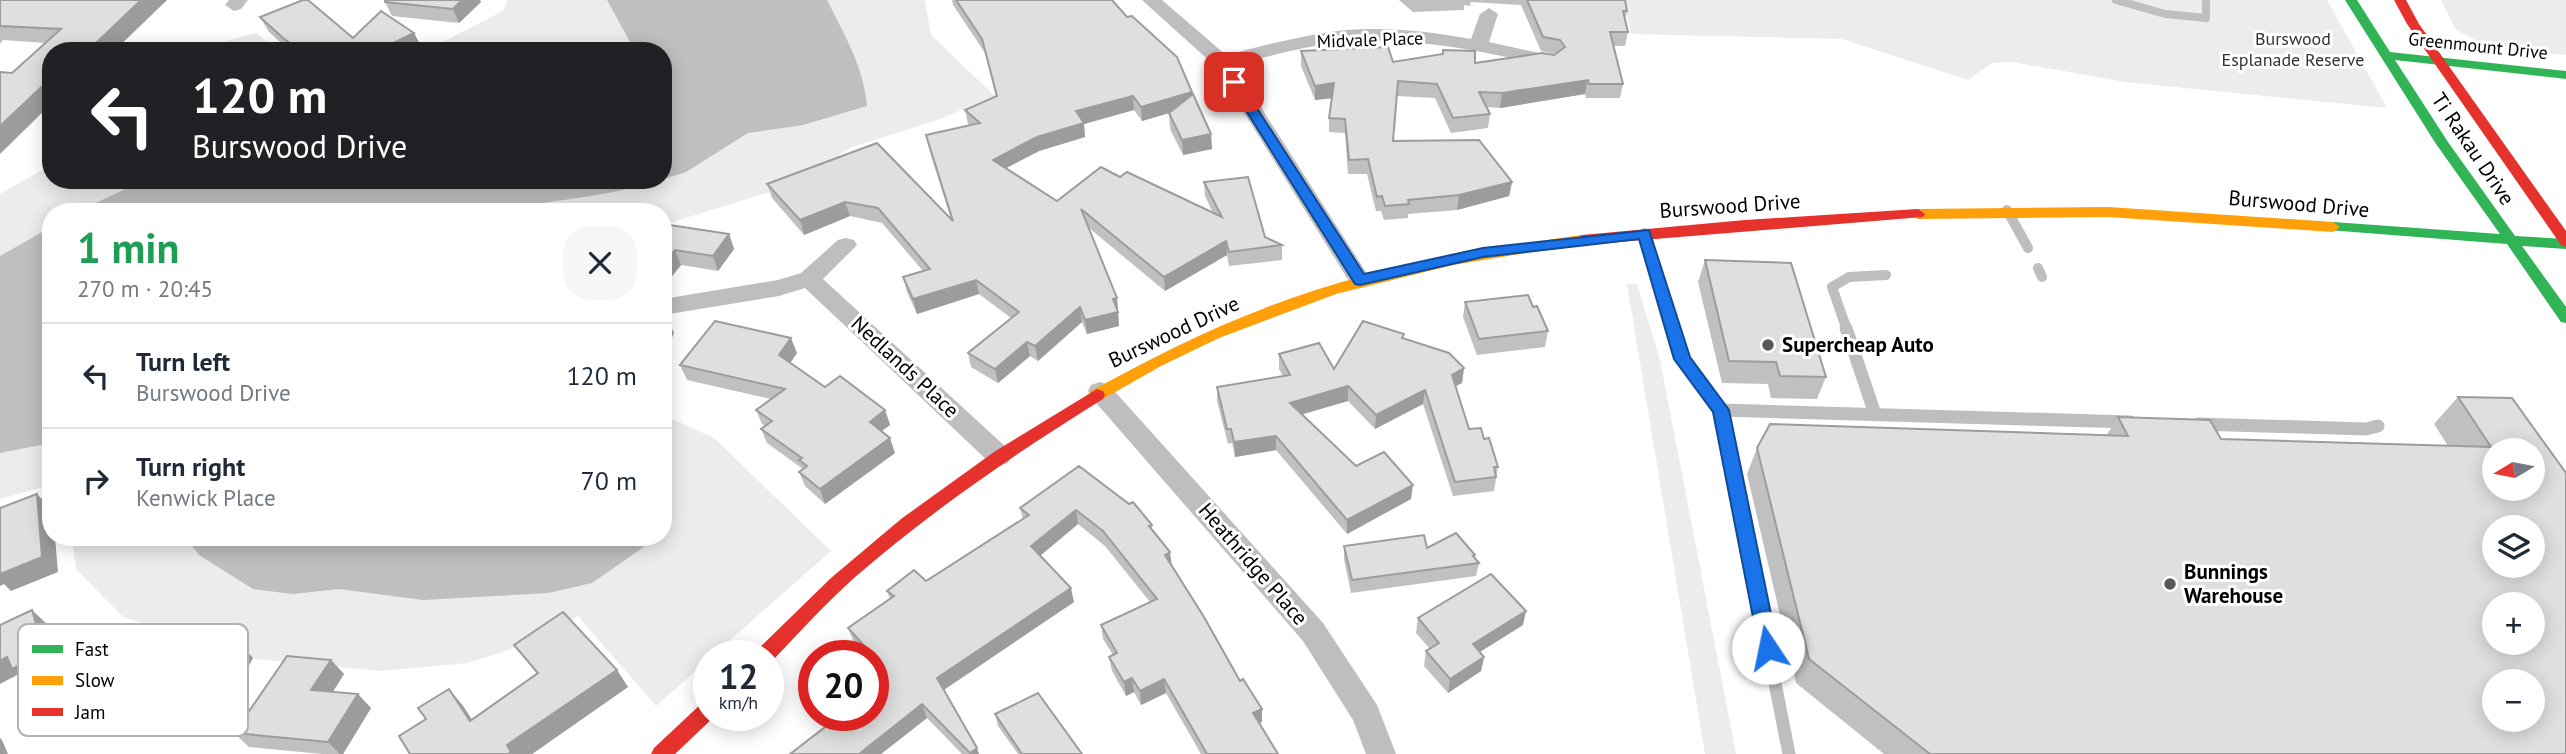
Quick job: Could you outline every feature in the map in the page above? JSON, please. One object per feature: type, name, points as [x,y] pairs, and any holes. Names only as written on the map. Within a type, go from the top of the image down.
[{"type":"street","points":[[1151,0],[1222,62],[1360,280]]},
{"type":"street","name":"Ti Rakau Drive","points":[[2351,0],[2510,242],[2566,318]]},
{"type":"street","name":"Ti Rakau Drive","points":[[2400,0],[2413,24],[2566,243]]},
{"type":"street","points":[[1479,44],[1489,13]]},
{"type":"street","name":"Midvale Place","points":[[1222,62],[1339,37],[1436,37],[1550,61]]},
{"type":"street","name":"Greenmount Drive","points":[[2387,55],[2566,75]]},
{"type":"street","name":"Burswood Drive","points":[[780,640],[858,564],[999,456],[1100,391],[1147,365],[1227,328],[1360,280],[1493,251],[1644,233],[1911,213],[2007,210],[2203,216],[2510,242],[2566,243]]},
{"type":"street","points":[[672,306],[779,288],[809,279],[846,245]]},
{"type":"street","name":"Nedlands Place","points":[[809,279],[999,456]]},
{"type":"street","name":"Heathridge Place","points":[[1100,391],[1313,632],[1366,714],[1381,754]]},
{"type":"street","points":[[661,754],[693,724]]},
{"type":"lane","points":[[2007,210],[2028,248]]},
{"type":"lane","points":[[1644,233],[1682,359],[1721,410],[1789,754]]},
{"type":"lane","points":[[1875,414],[1832,287],[1833,282],[1842,278],[1886,275]]},
{"type":"lane","points":[[1721,410],[2142,422]]},
{"type":"lane","points":[[2181,424],[2366,429],[2378,426]]},
{"type":"green space","points":[[508,0],[925,0],[931,35],[995,96],[937,120],[850,148],[799,183],[672,222],[672,203],[42,203],[42,487],[0,499],[0,194],[42,170],[42,189],[672,189],[672,42],[443,42],[503,11]]},
{"type":"green space","name":"Burswood Esplanade Reserve","points":[[1623,0],[2327,0],[2387,108],[2125,82],[2012,62],[1992,63],[1968,80],[1842,39],[1631,34]]},
{"type":"green space","points":[[2441,0],[2566,0],[2566,55],[2489,47],[2456,30]]},
{"type":"green space","points":[[256,33],[267,42],[223,42]]},
{"type":"green space","points":[[1627,284],[1637,284],[1660,360],[1736,754],[1705,754]]},
{"type":"green space","points":[[672,419],[714,438],[831,551],[730,640],[693,640],[693,673],[656,706],[578,616],[542,639],[468,663],[381,671],[248,656],[248,624],[145,624],[123,617],[76,569],[73,546],[672,546]]},
{"type":"shaded area","points":[[607,0],[827,0],[858,64],[867,106],[803,125],[748,133],[686,172],[672,176],[672,42],[630,42]]},
{"type":"shaded area","points":[[125,189],[626,189],[544,203],[96,203]]},
{"type":"shaded area","points":[[42,232],[42,445],[0,453],[0,256]]},
{"type":"shaded area","points":[[192,546],[645,546],[592,583],[548,593],[423,600],[339,589],[293,594],[253,589],[199,555]]},
{"type":"building","points":[[0,0],[141,0],[97,42],[47,42],[61,29],[0,26]]},
{"type":"building","points":[[308,0],[353,38],[381,11],[414,33],[396,42],[289,42],[260,17]]},
{"type":"building","points":[[385,0],[462,0],[453,9]]},
{"type":"building","points":[[956,0],[1112,0],[1127,17],[1132,16],[1177,57],[1192,92],[1141,107],[1133,96],[1076,111],[1084,123],[1037,137],[993,160],[1057,201],[1101,167],[1120,177],[1127,172],[1222,217],[1204,182],[1248,177],[1265,237],[1282,245],[1229,252],[1226,241],[1164,277],[1081,209],[1117,298],[1113,299],[1118,312],[1085,320],[1080,307],[1035,346],[1027,342],[995,369],[968,353],[1019,312],[976,280],[913,299],[903,277],[930,269],[878,208],[845,202],[800,220],[767,184],[877,143],[953,221],[926,135],[980,123],[965,110],[997,96],[982,39]]},
{"type":"building","points":[[1527,0],[1625,0],[1627,11],[1623,11],[1628,32],[1610,32],[1623,84],[1589,84],[1588,80],[1502,93],[1479,92],[1490,114],[1453,118],[1437,84],[1398,81],[1393,141],[1479,140],[1512,182],[1459,195],[1408,200],[1409,204],[1385,206],[1382,196],[1377,197],[1368,159],[1349,160],[1345,119],[1329,118],[1334,83],[1315,86],[1301,51],[1388,47],[1393,62],[1443,54],[1443,50],[1475,51],[1475,63],[1542,53],[1554,55],[1565,47],[1560,40],[1543,37]]},
{"type":"building","points":[[42,46],[42,86],[0,126],[0,72],[12,73]]},
{"type":"building","points":[[1193,94],[1211,134],[1182,140],[1169,113]]},
{"type":"building","points":[[672,225],[729,234],[713,256],[675,250],[672,254]]},
{"type":"building","points":[[1705,260],[1791,263],[1826,377],[1780,376],[1776,362],[1729,361]]},
{"type":"building","points":[[1528,295],[1533,307],[1537,306],[1548,331],[1479,339],[1465,302]]},
{"type":"building","points":[[715,321],[791,338],[779,355],[825,387],[840,376],[885,410],[870,422],[890,438],[820,489],[799,472],[807,466],[799,460],[802,458],[761,429],[772,421],[756,410],[785,389],[680,365]]},
{"type":"building","points":[[1363,321],[1404,334],[1402,338],[1449,353],[1464,368],[1452,375],[1469,429],[1481,428],[1484,439],[1489,438],[1498,467],[1494,467],[1496,477],[1455,482],[1425,390],[1376,415],[1348,386],[1290,403],[1356,466],[1384,452],[1413,485],[1347,520],[1276,436],[1234,442],[1231,429],[1227,429],[1217,387],[1290,375],[1279,354],[1319,343],[1334,369]]},
{"type":"building","name":"Bunnings Warehouse","points":[[2458,397],[2512,398],[2541,438],[2485,438]]},
{"type":"building","name":"Bunnings Warehouse","points":[[2118,417],[2210,420],[2221,439],[2482,447],[2482,501],[2545,501],[2545,444],[2566,473],[2566,754],[1930,754],[1809,659],[1757,448],[1770,424],[2128,436]]},
{"type":"building","points":[[1079,466],[1129,504],[1133,502],[1170,552],[1165,555],[1240,681],[1243,679],[1262,709],[1253,713],[1278,754],[1207,754],[1164,679],[1140,691],[1132,678],[1124,682],[1109,657],[1117,653],[1101,625],[1157,599],[1103,531],[1076,510],[1031,546],[1071,588],[937,678],[977,748],[970,753],[922,704],[889,730],[889,640],[859,640],[848,628],[894,596],[887,591],[914,570],[926,581],[1029,515],[1020,508]]},
{"type":"building","points":[[37,494],[42,557],[0,574],[0,508]]},
{"type":"building","points":[[1456,533],[1479,563],[1352,580],[1344,546],[1424,535],[1427,548]]},
{"type":"building","points":[[1491,574],[1526,611],[1473,644],[1484,657],[1450,679],[1426,651],[1439,643],[1418,618]]},
{"type":"building","points":[[32,610],[36,624],[18,624],[18,666],[12,669],[7,657],[0,661],[0,625]]},
{"type":"building","points":[[563,612],[617,670],[507,745],[511,752],[508,754],[410,754],[399,736],[426,719],[418,708],[449,689],[470,721],[538,673],[514,645]]},
{"type":"building","points":[[287,656],[331,660],[311,690],[358,694],[328,742],[248,734],[248,713]]},
{"type":"building","points":[[1038,693],[1082,754],[1022,754],[995,714]]},
{"type":"building","points":[[820,731],[888,731],[859,754],[790,754]]},
{"type":"waterway","points":[[2116,0],[2165,14],[2206,18],[2206,0]]},
{"type":"traffic: fast","points":[[2351,0],[2443,144],[2566,318]]},
{"type":"traffic: fast","points":[[2387,55],[2566,75]]},
{"type":"traffic: fast","points":[[2333,227],[2566,244]]},
{"type":"traffic: slow","points":[[1918,214],[2108,212],[2333,227]]},
{"type":"traffic: slow","points":[[1097,395],[1155,362],[1213,334],[1331,291],[1453,260],[1582,240]]},
{"type":"traffic: jam","points":[[2400,0],[2413,24],[2566,242]]},
{"type":"traffic: jam","points":[[1582,240],[1745,225],[1918,214]]},
{"type":"traffic: jam","points":[[780,640],[837,583],[907,524],[1032,435],[1097,395]]},
{"type":"traffic: jam","points":[[661,754],[693,724]]},
{"type":"place","name":"Supercheap Auto","points":[[1768,345]]},
{"type":"place","name":"Bunnings Warehouse","points":[[2170,584]]},
{"type":"route","points":[[1234,82],[1360,280],[1483,253],[1644,233],[1682,359],[1721,410],[1768,648]]}]
